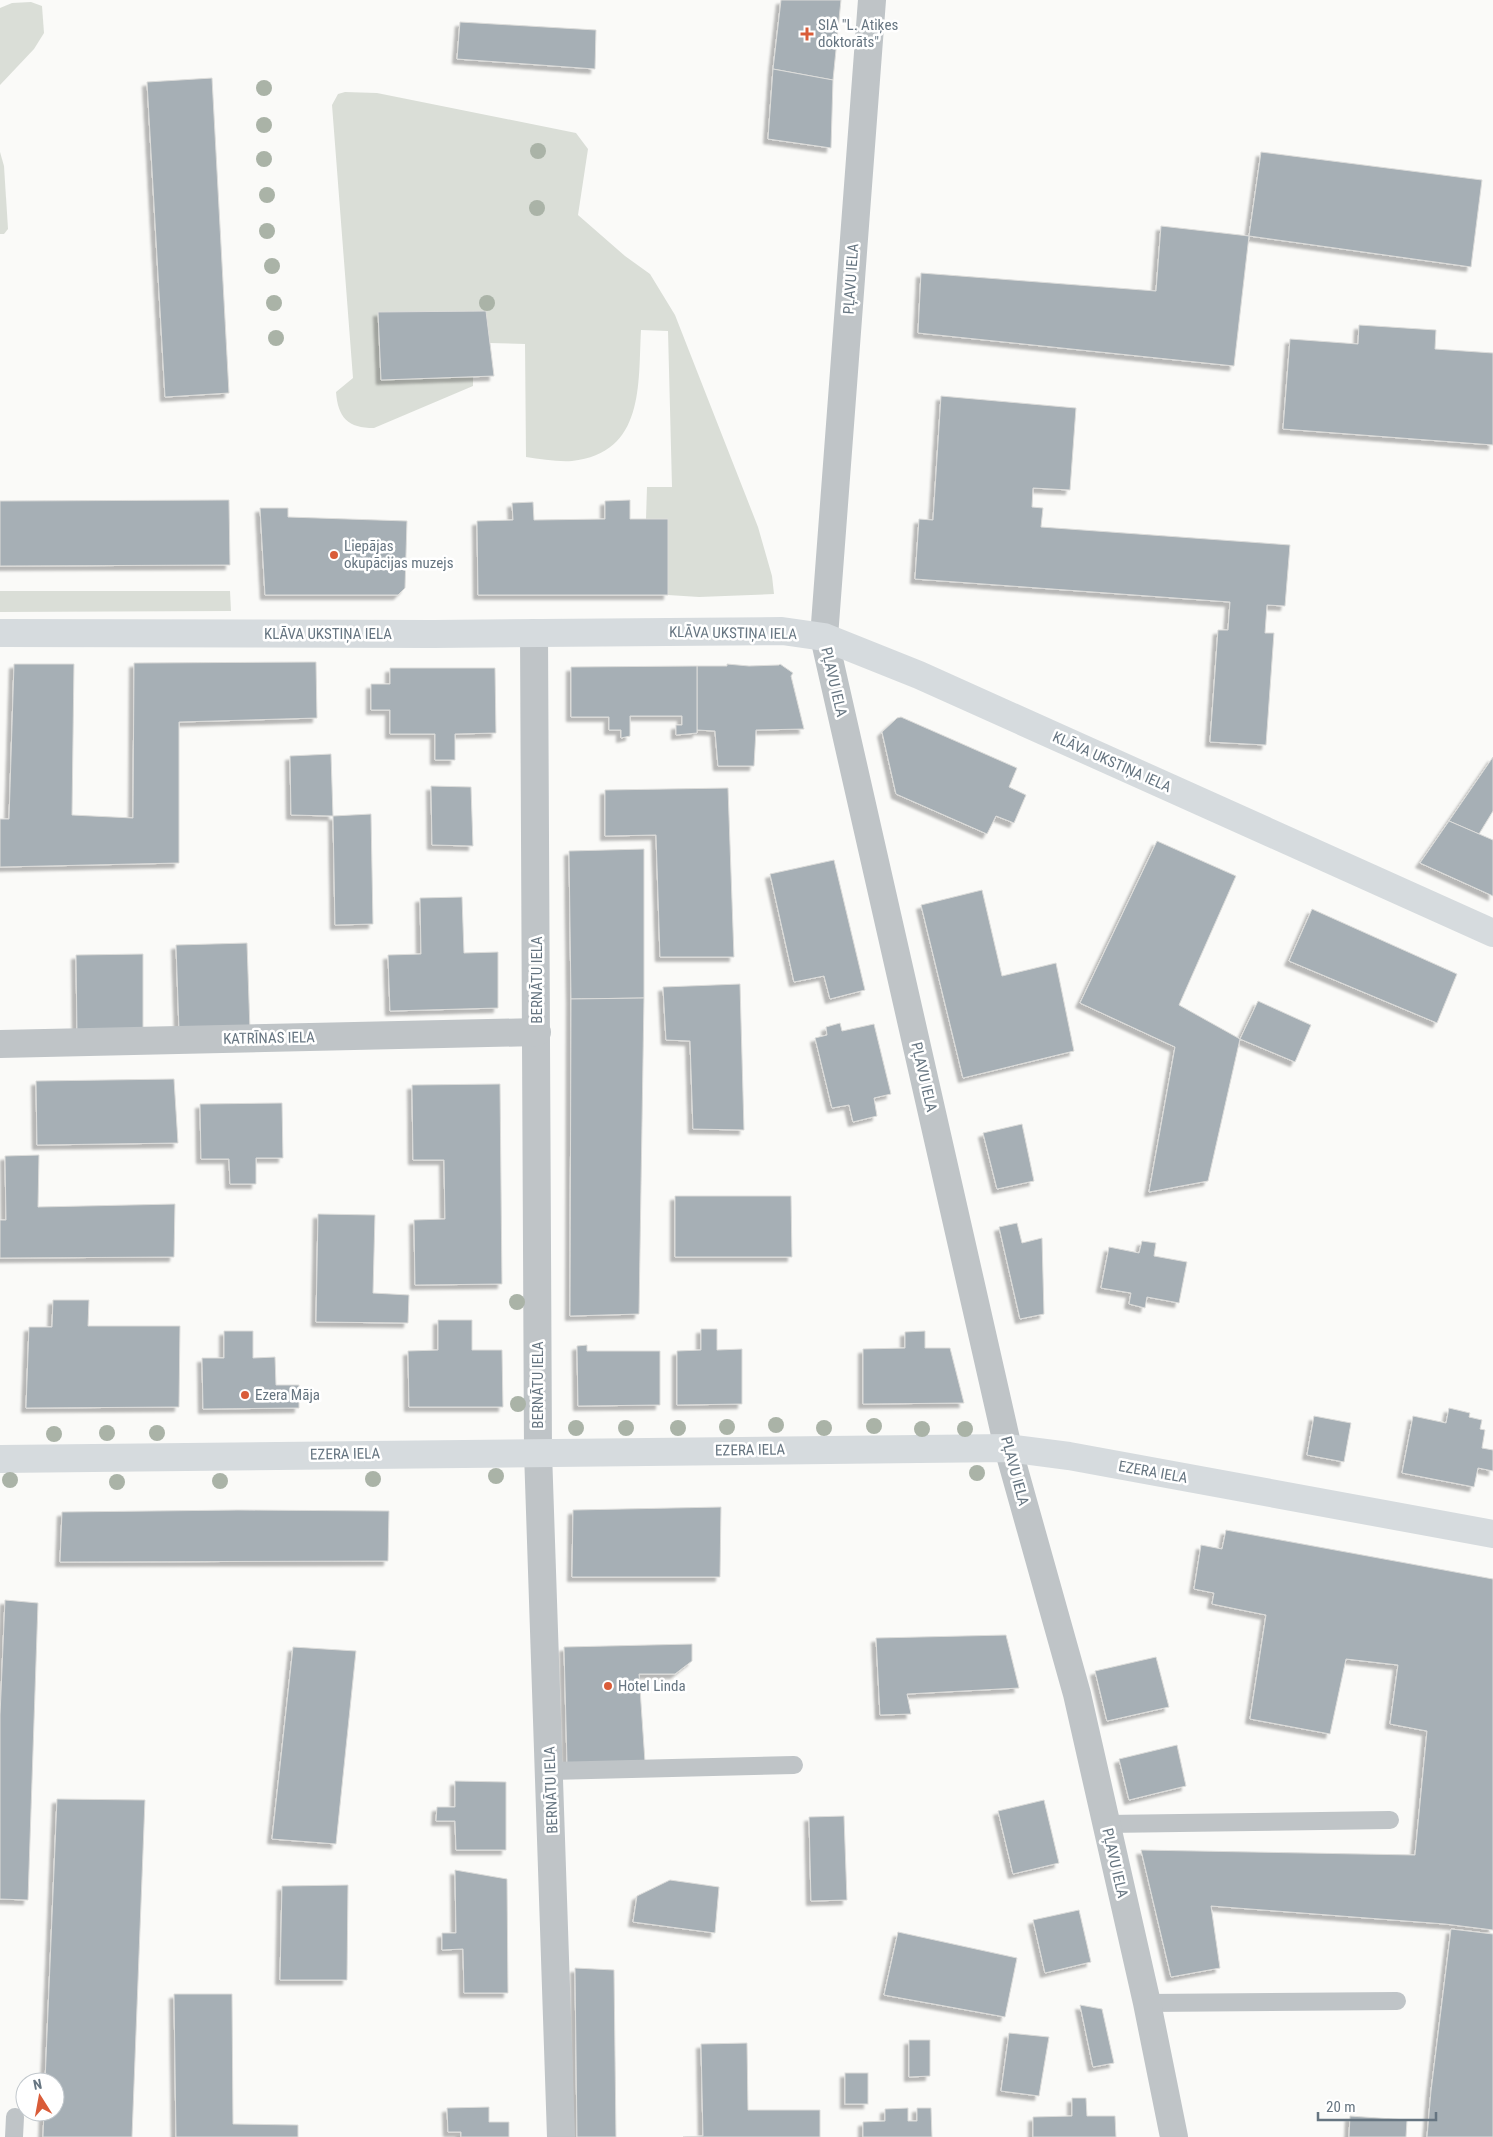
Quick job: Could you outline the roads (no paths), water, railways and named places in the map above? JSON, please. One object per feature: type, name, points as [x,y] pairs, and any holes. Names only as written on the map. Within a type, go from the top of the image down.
[{"type":"street","name":"PĻAVU IELA","points":[[872,0],[824,637],[1008,1448],[1077,1694],[1147,2003],[1174,2137]]},
{"type":"street","name":"KLĀVA UKSTIŅA IELA","points":[[0,633],[782,631],[824,637],[919,675],[1493,933]]},
{"type":"street","name":"BERNĀTU IELA","points":[[534,633],[538,1452],[561,2137]]},
{"type":"street","name":"KATRĪNAS IELA","points":[[0,1044],[537,1032]]},
{"type":"street","name":"EZERA IELA","points":[[0,1459],[1008,1448],[1069,1456],[1493,1534]]},
{"type":"lane","points":[[550,1771],[794,1765]]},
{"type":"lane","points":[[1106,1824],[1390,1820]]},
{"type":"lane","points":[[1147,2003],[1397,2001]]},
{"type":"lane","points":[[14,2137],[15,2117]]},
{"type":"place","name":"SIA \"L. Аtiķes doktorāts\"","points":[[807,34]]},
{"type":"place","name":"Liepājas okupācijas muzejs","points":[[334,555]]},
{"type":"place","name":"Ezera Māja","points":[[245,1395]]},
{"type":"place","name":"Hotel Linda","points":[[608,1686]]}]
